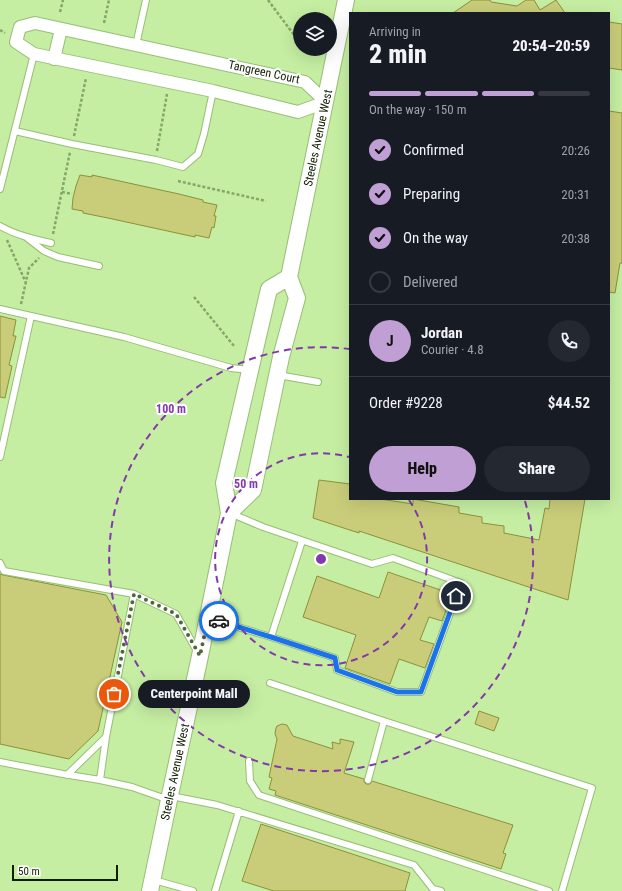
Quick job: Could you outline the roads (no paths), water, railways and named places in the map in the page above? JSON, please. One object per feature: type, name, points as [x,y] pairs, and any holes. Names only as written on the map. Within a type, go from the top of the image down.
[{"type":"main road","name":"Steeles Avenue West","points":[[151,885],[229,513],[224,483],[269,289],[289,277],[346,0]]},
{"type":"main road","points":[[229,513],[253,490],[276,375],[297,298],[289,277]]},
{"type":"main road","points":[[250,370],[276,375]]},
{"type":"street","name":"Tangreen Court","points":[[35,23],[136,45],[305,82],[326,102],[298,112],[213,91],[54,59],[34,54],[16,42],[20,27],[35,23]]},
{"type":"street","points":[[54,59],[61,28]]},
{"type":"lane","points":[[136,45],[146,0]]},
{"type":"lane","points":[[0,189],[34,54]]},
{"type":"lane","points":[[15,131],[183,167],[198,154],[204,134],[213,91]]},
{"type":"lane","points":[[0,226],[26,237],[52,243]]},
{"type":"lane","points":[[26,237],[44,251],[58,257],[99,266]]},
{"type":"lane","points":[[0,309],[124,337],[231,368],[250,370]]},
{"type":"lane","points":[[0,457],[31,316]]},
{"type":"lane","points":[[276,375],[318,382]]},
{"type":"lane","points":[[208,618],[335,658],[337,670],[397,692],[421,692],[461,583],[393,558],[372,564],[302,541],[229,513]]},
{"type":"lane","points":[[271,637],[302,541]]},
{"type":"lane","points":[[0,563],[4,571],[134,594],[176,614],[200,656]]},
{"type":"lane","points":[[100,780],[106,737],[134,594]]},
{"type":"lane","points":[[270,683],[592,788],[562,891]]},
{"type":"lane","points":[[368,780],[384,721]]},
{"type":"lane","points":[[67,775],[106,737]]},
{"type":"lane","points":[[249,761],[250,780],[259,795],[355,824],[549,891]]},
{"type":"lane","points":[[0,762],[100,780],[132,787],[169,798],[217,804],[414,865],[433,889],[441,891]]},
{"type":"lane","points":[[215,891],[239,811]]},
{"type":"lane","points":[[151,885],[193,891]]},
{"type":"place","name":"Centerpoint Mall","points":[[114,694]]}]
